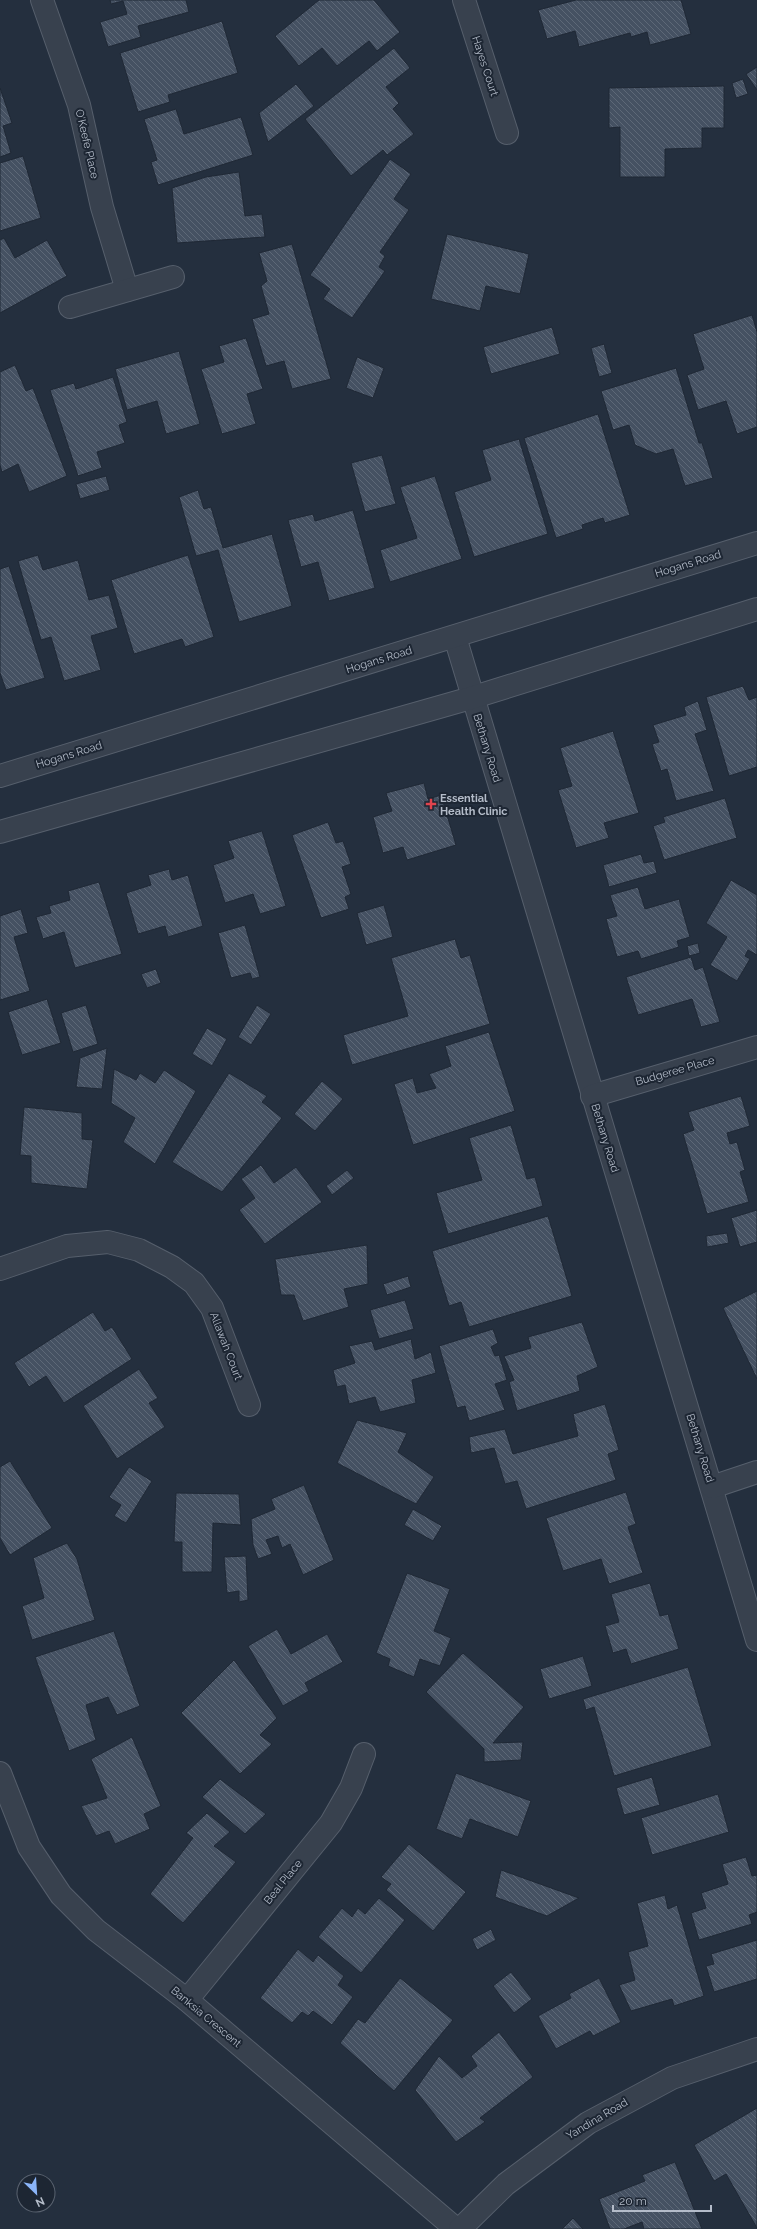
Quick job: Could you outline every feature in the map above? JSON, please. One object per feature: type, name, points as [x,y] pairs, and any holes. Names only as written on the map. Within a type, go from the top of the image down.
[{"type":"street","name":"O'Keefe Place","points":[[42,0],[78,105],[102,207],[127,290]]},
{"type":"street","name":"Hayes Court","points":[[464,0],[506,133]]},
{"type":"street","points":[[70,307],[173,277]]},
{"type":"street","name":"Hogans Road","points":[[0,776],[757,543]]},
{"type":"street","points":[[0,832],[472,698],[757,609]]},
{"type":"street","name":"Bethany Road","points":[[454,637],[757,1640]]},
{"type":"street","name":"Budgeree Place","points":[[592,1096],[757,1047]]},
{"type":"street","name":"Allawah Court","points":[[0,1269],[66,1246],[108,1242],[139,1250],[172,1267],[194,1283],[212,1308],[249,1405]]},
{"type":"street","points":[[712,1487],[757,1472]]},
{"type":"street","name":"Beal Place","points":[[187,2000],[331,1823],[351,1788],[364,1754]]},
{"type":"street","name":"Banksia Crescent","points":[[0,1775],[29,1847],[61,1895],[96,1930],[187,2000],[456,2229]]},
{"type":"street","name":"Yandina Road","points":[[460,2229],[506,2184],[588,2122],[672,2078],[757,2049]]},
{"type":"building","points":[[110,0],[186,0],[189,12],[138,26],[141,37],[108,47],[100,22],[127,14],[123,1],[111,4]]},
{"type":"building","points":[[319,0],[374,0],[400,32],[377,51],[369,41],[337,66],[322,48],[299,66],[275,36]]},
{"type":"building","points":[[576,0],[681,0],[691,34],[650,45],[647,32],[631,37],[630,33],[579,47],[575,31],[547,39],[538,10]]},
{"type":"building","points":[[222,21],[238,73],[168,95],[170,102],[138,112],[120,53]]},
{"type":"building","points":[[394,48],[410,68],[386,87],[399,103],[393,109],[414,134],[387,155],[383,150],[351,176],[305,119]]},
{"type":"building","points":[[757,67],[757,90],[746,74]]},
{"type":"building","points":[[743,79],[748,94],[736,98],[732,83]]},
{"type":"building","points":[[296,84],[314,106],[268,142],[259,113]]},
{"type":"building","points":[[724,86],[724,128],[702,128],[702,148],[665,149],[665,177],[620,177],[620,127],[609,128],[609,88]]},
{"type":"building","points":[[0,88],[12,123],[3,126],[11,153],[0,157]]},
{"type":"building","points":[[176,109],[184,134],[241,117],[253,155],[158,185],[151,162],[157,160],[144,119]]},
{"type":"building","points":[[23,156],[41,218],[0,231],[0,163]]},
{"type":"building","points":[[390,159],[411,174],[394,199],[409,210],[380,252],[385,256],[379,267],[385,271],[352,318],[323,299],[330,289],[310,275]]},
{"type":"building","points":[[239,172],[245,216],[262,214],[265,237],[177,243],[172,188],[206,177]]},
{"type":"building","points":[[447,234],[529,254],[520,294],[486,286],[480,311],[431,299]]},
{"type":"building","points":[[4,238],[15,258],[47,240],[67,276],[0,313],[0,240]]},
{"type":"building","points":[[292,244],[331,379],[292,389],[284,361],[266,366],[252,319],[269,314],[261,286],[267,281],[259,253]]},
{"type":"building","points":[[752,315],[757,332],[757,427],[737,434],[726,401],[698,410],[687,375],[704,369],[693,334]]},
{"type":"building","points":[[552,327],[560,354],[491,374],[483,347]]},
{"type":"building","points":[[246,338],[263,389],[247,394],[256,424],[222,434],[201,369],[224,362],[219,346]]},
{"type":"building","points":[[604,344],[612,373],[599,377],[591,348]]},
{"type":"building","points":[[179,351],[200,424],[166,434],[157,401],[127,410],[115,369]]},
{"type":"building","points":[[357,357],[384,368],[373,398],[346,388]]},
{"type":"building","points":[[15,365],[26,391],[33,388],[67,476],[29,492],[18,464],[2,472],[0,465],[0,372]]},
{"type":"building","points":[[676,368],[699,443],[702,443],[713,478],[685,486],[673,449],[656,454],[635,445],[629,425],[613,430],[601,391]]},
{"type":"building","points":[[113,377],[127,422],[119,425],[125,443],[97,452],[102,468],[78,476],[50,390],[74,383],[76,389]]},
{"type":"building","points":[[598,414],[630,515],[605,523],[603,518],[582,525],[583,529],[556,538],[524,438]]},
{"type":"building","points":[[519,439],[548,534],[474,557],[454,492],[491,480],[482,450]]},
{"type":"building","points":[[382,455],[396,504],[365,512],[351,463]]},
{"type":"building","points":[[106,476],[110,490],[80,499],[76,484]]},
{"type":"building","points":[[435,476],[462,559],[390,582],[380,550],[417,538],[400,487]]},
{"type":"building","points":[[198,490],[204,509],[211,507],[223,548],[272,534],[292,606],[239,622],[218,550],[196,556],[179,497]]},
{"type":"building","points":[[353,510],[375,588],[329,601],[318,562],[301,567],[288,520],[313,514],[315,521]]},
{"type":"building","points":[[38,555],[43,570],[78,560],[89,600],[109,595],[118,628],[91,636],[101,670],[64,681],[51,637],[41,640],[18,561]]},
{"type":"building","points":[[188,555],[214,637],[185,647],[182,639],[134,654],[111,580]]},
{"type":"building","points":[[9,566],[45,678],[6,690],[0,673],[0,569]]},
{"type":"building","points":[[743,686],[749,700],[757,697],[757,767],[729,776],[706,697]]},
{"type":"building","points":[[698,701],[707,730],[695,734],[714,791],[676,801],[667,769],[661,771],[652,744],[659,742],[653,725],[686,715],[684,707]]},
{"type":"building","points":[[613,731],[639,813],[604,823],[609,838],[576,848],[558,790],[572,786],[560,748]]},
{"type":"building","points":[[424,783],[428,799],[441,795],[456,845],[407,860],[403,847],[383,853],[373,817],[392,811],[386,793]]},
{"type":"building","points":[[725,798],[737,838],[664,860],[653,826],[665,822],[663,817]]},
{"type":"building","points":[[328,822],[336,843],[343,841],[351,864],[342,867],[351,894],[345,897],[349,909],[321,918],[292,835]]},
{"type":"building","points":[[262,831],[286,906],[260,914],[253,894],[225,903],[213,865],[234,858],[228,841]]},
{"type":"building","points":[[641,854],[644,863],[654,861],[657,873],[609,887],[603,865]]},
{"type":"building","points":[[169,869],[172,880],[188,875],[203,926],[168,937],[165,926],[138,934],[126,893],[151,885],[148,875]]},
{"type":"building","points":[[731,880],[757,895],[757,955],[748,950],[745,956],[750,959],[737,981],[710,965],[727,937],[706,923]]},
{"type":"building","points":[[99,882],[122,954],[75,968],[64,932],[43,939],[36,917],[51,913],[49,906],[70,900],[68,891]]},
{"type":"building","points":[[638,887],[645,909],[679,899],[690,937],[677,941],[679,947],[641,959],[638,951],[617,957],[606,919],[617,916],[610,895]]},
{"type":"building","points":[[384,905],[393,937],[366,945],[357,913]]},
{"type":"building","points":[[21,909],[28,933],[14,937],[30,991],[0,1000],[0,916]]},
{"type":"building","points":[[245,925],[260,977],[252,979],[250,973],[231,978],[218,933]]},
{"type":"building","points":[[455,939],[461,958],[470,955],[490,1024],[352,1065],[343,1035],[408,1016],[391,958]]},
{"type":"building","points":[[698,943],[700,953],[689,956],[687,946]]},
{"type":"building","points":[[691,957],[695,970],[703,967],[720,1022],[701,1027],[692,999],[638,1015],[626,977]]},
{"type":"building","points":[[156,969],[161,983],[147,988],[141,974]]},
{"type":"building","points":[[47,999],[61,1043],[22,1055],[8,1012]]},
{"type":"building","points":[[86,1005],[98,1044],[73,1052],[61,1013]]},
{"type":"building","points":[[257,1005],[271,1014],[251,1045],[238,1037]]},
{"type":"building","points":[[207,1028],[227,1039],[212,1066],[192,1054]]},
{"type":"building","points":[[489,1032],[515,1111],[413,1145],[394,1084],[413,1078],[417,1093],[436,1088],[429,1074],[451,1066],[445,1046]]},
{"type":"building","points":[[107,1048],[102,1089],[76,1087],[80,1058]]},
{"type":"building","points":[[114,1069],[136,1080],[140,1073],[155,1083],[164,1070],[196,1091],[155,1164],[123,1142],[135,1118],[111,1103]]},
{"type":"building","points":[[229,1073],[267,1096],[262,1102],[282,1118],[222,1192],[172,1162]]},
{"type":"building","points":[[322,1081],[343,1099],[315,1131],[294,1114]]},
{"type":"building","points":[[741,1096],[750,1126],[727,1133],[730,1144],[737,1142],[745,1170],[740,1172],[749,1202],[707,1214],[683,1134],[694,1130],[688,1112]]},
{"type":"building","points":[[24,1107],[82,1113],[82,1139],[93,1140],[87,1189],[31,1183],[31,1156],[20,1155]]},
{"type":"building","points":[[511,1125],[527,1179],[535,1177],[543,1206],[448,1234],[436,1193],[482,1180],[469,1138]]},
{"type":"building","points":[[261,1165],[274,1183],[296,1167],[322,1202],[265,1244],[239,1210],[255,1198],[241,1179]]},
{"type":"building","points":[[347,1170],[354,1178],[332,1195],[326,1186]]},
{"type":"building","points":[[757,1210],[757,1242],[740,1247],[731,1218]]},
{"type":"building","points":[[548,1216],[572,1296],[469,1327],[461,1302],[449,1306],[432,1251]]},
{"type":"building","points":[[727,1233],[729,1243],[707,1247],[706,1236]]},
{"type":"building","points":[[367,1245],[368,1284],[344,1289],[349,1307],[303,1321],[294,1295],[281,1295],[275,1259]]},
{"type":"building","points":[[408,1276],[411,1287],[387,1295],[383,1284]]},
{"type":"building","points":[[757,1291],[757,1379],[723,1308]]},
{"type":"building","points":[[405,1300],[414,1329],[379,1339],[370,1310]]},
{"type":"building","points":[[93,1312],[105,1331],[112,1327],[132,1359],[64,1403],[46,1376],[29,1387],[14,1363]]},
{"type":"building","points":[[582,1322],[598,1367],[577,1376],[580,1391],[517,1411],[509,1382],[514,1380],[504,1356],[531,1348],[528,1337]]},
{"type":"building","points":[[493,1329],[498,1343],[491,1347],[495,1356],[499,1355],[507,1380],[495,1384],[505,1410],[469,1421],[465,1406],[457,1408],[439,1346]]},
{"type":"building","points":[[411,1339],[415,1359],[431,1352],[436,1373],[412,1380],[416,1403],[380,1412],[375,1397],[349,1404],[345,1385],[337,1387],[333,1370],[355,1363],[349,1346],[372,1341],[375,1350]]},
{"type":"building","points":[[139,1369],[158,1398],[149,1403],[165,1427],[117,1459],[83,1406]]},
{"type":"building","points":[[605,1404],[619,1450],[608,1454],[616,1480],[526,1509],[517,1481],[505,1484],[494,1448],[471,1453],[469,1437],[505,1429],[513,1454],[578,1436],[573,1414]]},
{"type":"building","points":[[357,1420],[407,1433],[398,1452],[434,1477],[416,1504],[337,1463]]},
{"type":"building","points":[[10,1461],[52,1528],[10,1555],[0,1538],[0,1467]]},
{"type":"building","points":[[129,1467],[152,1481],[126,1523],[114,1516],[121,1505],[109,1497]]},
{"type":"building","points":[[304,1485],[334,1560],[303,1575],[290,1544],[282,1548],[278,1536],[266,1540],[272,1554],[258,1559],[253,1545],[251,1519],[275,1509],[271,1499]]},
{"type":"building","points":[[626,1492],[636,1524],[628,1527],[643,1573],[609,1584],[601,1559],[563,1571],[546,1518]]},
{"type":"building","points":[[176,1493],[239,1494],[241,1525],[213,1523],[212,1572],[182,1572],[182,1542],[174,1542]]},
{"type":"building","points":[[413,1509],[442,1526],[433,1541],[404,1525]]},
{"type":"building","points":[[67,1543],[77,1559],[95,1620],[32,1640],[22,1606],[44,1598],[33,1558]]},
{"type":"building","points":[[246,1556],[248,1600],[239,1602],[239,1591],[227,1593],[224,1557]]},
{"type":"building","points":[[407,1573],[450,1589],[434,1631],[451,1638],[440,1666],[420,1659],[414,1677],[388,1666],[390,1659],[376,1653]]},
{"type":"building","points":[[650,1583],[660,1616],[668,1614],[679,1649],[631,1664],[626,1649],[613,1653],[605,1626],[619,1622],[611,1594]]},
{"type":"building","points":[[277,1629],[291,1654],[327,1634],[343,1662],[305,1683],[309,1691],[283,1706],[248,1646]]},
{"type":"building","points":[[114,1631],[140,1706],[117,1715],[108,1697],[86,1705],[96,1740],[69,1751],[35,1657]]},
{"type":"building","points":[[463,1653],[524,1707],[493,1743],[523,1742],[521,1760],[484,1762],[484,1749],[426,1692]]},
{"type":"building","points":[[583,1656],[592,1686],[549,1699],[540,1669]]},
{"type":"building","points":[[234,1660],[277,1718],[260,1735],[272,1744],[240,1774],[181,1713]]},
{"type":"building","points":[[688,1667],[712,1746],[614,1776],[594,1707],[586,1710],[583,1699]]},
{"type":"building","points":[[132,1737],[161,1806],[144,1814],[150,1829],[115,1844],[109,1831],[96,1836],[81,1806],[107,1798],[91,1759]]},
{"type":"building","points":[[456,1773],[531,1801],[518,1837],[470,1819],[462,1839],[436,1829]]},
{"type":"building","points":[[652,1777],[660,1805],[624,1815],[616,1788]]},
{"type":"building","points":[[220,1779],[266,1814],[245,1834],[202,1797]]},
{"type":"building","points":[[718,1794],[729,1832],[652,1855],[641,1818]]},
{"type":"building","points":[[207,1813],[230,1832],[214,1846],[236,1862],[183,1923],[150,1894],[193,1838],[186,1833]]},
{"type":"building","points":[[409,1844],[466,1892],[433,1931],[386,1890],[391,1884],[381,1877]]},
{"type":"building","points":[[746,1857],[752,1876],[757,1875],[757,1912],[749,1915],[752,1924],[699,1940],[691,1913],[706,1908],[701,1893],[728,1884],[722,1864]]},
{"type":"building","points":[[501,1870],[579,1898],[547,1916],[495,1897]]},
{"type":"building","points":[[665,1895],[668,1909],[677,1905],[704,1996],[674,2006],[672,1999],[631,2011],[619,1985],[635,1980],[628,1952],[648,1946],[637,1903]]},
{"type":"building","points":[[379,1898],[405,1920],[361,1973],[318,1937],[342,1908],[352,1917],[358,1908],[365,1914]]},
{"type":"building","points":[[491,1929],[496,1940],[477,1950],[472,1939]]},
{"type":"building","points":[[757,1940],[757,1979],[714,1992],[706,1966],[714,1964],[711,1954]]},
{"type":"building","points":[[298,1949],[313,1962],[318,1955],[344,1976],[338,1985],[353,1997],[332,2025],[313,2011],[308,2016],[302,2012],[292,2023],[260,1998]]},
{"type":"building","points":[[511,1972],[532,1999],[514,2013],[493,1986]]},
{"type":"building","points":[[400,1978],[453,2020],[394,2091],[340,2043],[358,2019],[365,2023]]},
{"type":"building","points":[[599,1978],[621,2022],[593,2036],[590,2031],[556,2049],[538,2016],[571,1998],[569,1994]]},
{"type":"building","points":[[499,2032],[533,2077],[480,2118],[485,2122],[456,2142],[415,2090],[439,2056],[462,2078],[477,2066],[471,2056]]},
{"type":"building","points":[[757,2108],[757,2228],[726,2174],[714,2181],[694,2145]]},
{"type":"building","points":[[675,2162],[702,2229],[644,2229],[642,2222],[624,2229],[610,2229],[599,2199],[645,2181],[642,2175]]},
{"type":"building","points":[[573,2218],[583,2229],[562,2229]]},
{"type":"place","name":"Essential Health Clinic","points":[[431,804]]}]
